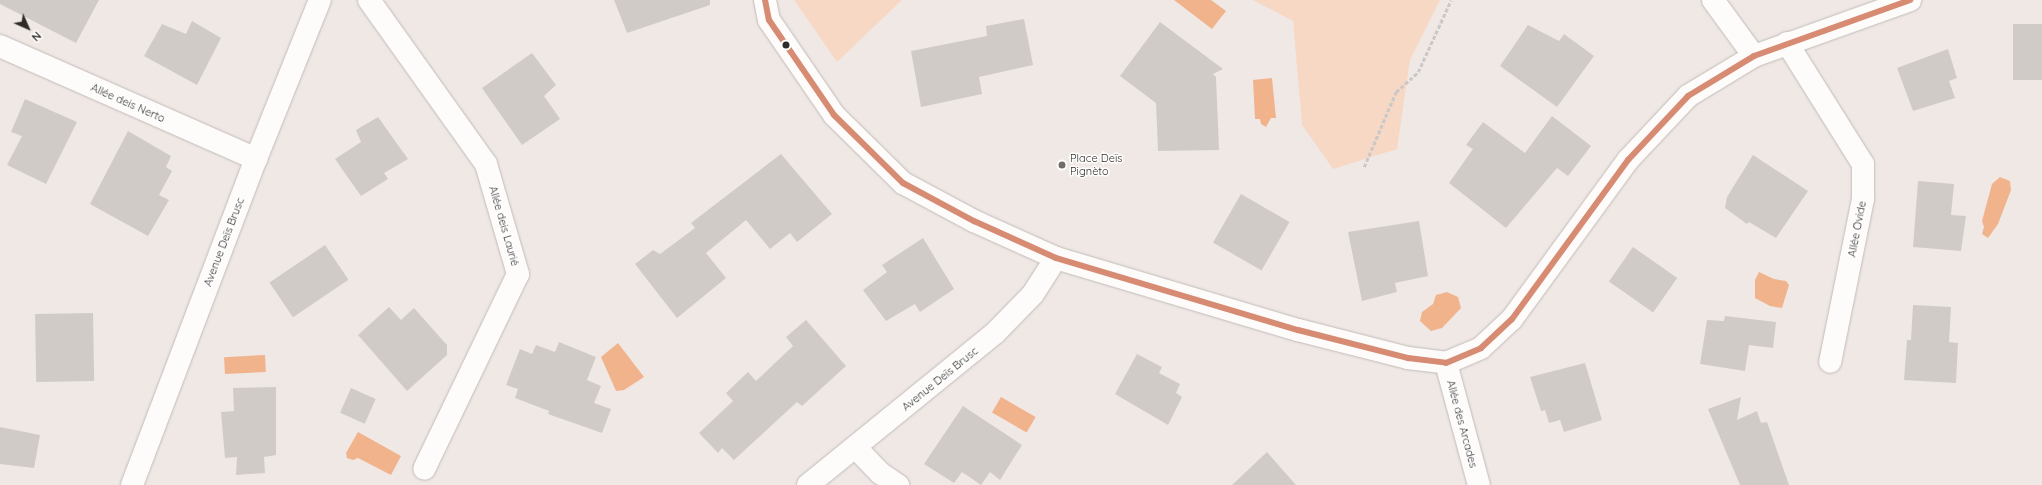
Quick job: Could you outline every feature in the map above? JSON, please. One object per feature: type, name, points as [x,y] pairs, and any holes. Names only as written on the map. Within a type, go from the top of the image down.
[{"type":"street","name":"Avenue Deïs Brusc","points":[[132,485],[256,159],[320,0]]},
{"type":"street","name":"Allée deis Laurié","points":[[369,0],[486,164],[518,274],[424,469]]},
{"type":"street","points":[[765,0],[769,20],[834,115],[903,183],[974,221],[1056,258],[1298,330],[1408,358],[1446,363],[1481,348],[1512,319],[1628,160],[1688,96],[1754,56],[1910,0]]},
{"type":"street","points":[[1713,0],[1754,56]]},
{"type":"street","name":"Allée Ovide","points":[[1787,43],[1863,164],[1863,199],[1830,362]]},
{"type":"street","name":"Allée deis Nerto","points":[[0,46],[256,159]]},
{"type":"street","name":"Avenue Deïs Brusc","points":[[808,485],[995,333],[1033,294],[1056,258]]},
{"type":"street","name":"Allée des Arcades","points":[[1446,363],[1479,485]]},
{"type":"street","points":[[855,447],[880,472],[898,485]]},
{"type":"path","points":[[1364,167],[1396,92],[1418,72],[1451,0]]},
{"type":"shaded area","points":[[794,0],[902,0],[837,62]]},
{"type":"shaded area","points":[[1174,0],[1211,0],[1226,11],[1212,29]]},
{"type":"shaded area","points":[[1253,0],[1440,0],[1410,60],[1397,149],[1333,169],[1302,125],[1293,21]]},
{"type":"shaded area","points":[[1272,78],[1276,118],[1271,118],[1266,127],[1261,124],[1260,119],[1255,119],[1253,80]]},
{"type":"shaded area","points":[[2000,177],[2010,181],[2011,190],[1998,224],[1988,238],[1982,234],[1984,227],[1982,221],[1992,184]]},
{"type":"shaded area","points":[[1759,272],[1774,279],[1786,281],[1789,285],[1782,308],[1770,306],[1755,298],[1755,280]]},
{"type":"shaded area","points":[[1447,292],[1458,297],[1461,308],[1442,328],[1431,331],[1420,321],[1422,312],[1433,304],[1436,295]]},
{"type":"shaded area","points":[[618,343],[644,377],[624,390],[616,391],[601,357]]},
{"type":"shaded area","points":[[265,355],[266,372],[225,374],[224,357]]},
{"type":"shaded area","points":[[1001,397],[1036,417],[1027,433],[992,413]]},
{"type":"shaded area","points":[[358,432],[401,456],[391,475],[358,458],[353,460],[347,458],[346,453]]},
{"type":"building","points":[[0,0],[99,0],[76,43],[0,4]]},
{"type":"building","points":[[614,0],[710,0],[710,5],[627,33]]},
{"type":"building","points":[[1024,19],[1033,65],[979,77],[982,94],[921,107],[911,51],[987,36],[986,26]]},
{"type":"building","points":[[192,21],[221,38],[197,85],[144,56],[162,24],[186,34]]},
{"type":"building","points":[[1160,22],[1223,69],[1213,74],[1216,77],[1219,150],[1158,151],[1156,103],[1120,76]]},
{"type":"building","points":[[2013,24],[2042,24],[2042,80],[2013,80]]},
{"type":"building","points":[[1528,25],[1559,41],[1564,34],[1594,56],[1557,107],[1500,66]]},
{"type":"building","points":[[1948,49],[1957,78],[1949,81],[1955,98],[1913,111],[1897,68]]},
{"type":"building","points":[[532,53],[556,85],[544,96],[560,119],[522,145],[482,88]]},
{"type":"building","points":[[25,99],[77,122],[46,184],[7,165],[22,136],[11,132]]},
{"type":"building","points":[[1552,116],[1591,146],[1568,176],[1557,168],[1506,228],[1449,183],[1473,149],[1466,145],[1483,122],[1525,153]]},
{"type":"building","points":[[378,117],[408,159],[384,173],[388,179],[361,196],[335,159],[361,142],[356,130]]},
{"type":"building","points":[[128,131],[171,156],[166,167],[172,171],[159,195],[169,200],[148,236],[90,204]]},
{"type":"building","points":[[781,154],[832,214],[797,242],[790,233],[770,249],[746,220],[706,253],[726,278],[677,318],[635,264],[653,250],[660,254],[695,228],[691,223]]},
{"type":"building","points":[[1753,155],[1808,191],[1776,238],[1749,222],[1747,224],[1725,208],[1727,197]]},
{"type":"building","points":[[1918,181],[1954,184],[1951,215],[1966,216],[1961,251],[1913,247]]},
{"type":"building","points":[[1241,194],[1289,222],[1261,270],[1213,242]]},
{"type":"building","points":[[1419,221],[1428,276],[1395,283],[1397,292],[1362,301],[1348,232]]},
{"type":"building","points":[[923,238],[954,289],[920,312],[915,304],[886,321],[863,290],[887,272],[882,265]]},
{"type":"building","points":[[325,245],[348,280],[293,317],[269,282]]},
{"type":"building","points":[[1633,247],[1677,278],[1653,312],[1609,281]]},
{"type":"building","points":[[1913,305],[1951,307],[1949,342],[1958,343],[1956,383],[1904,380],[1907,340],[1911,340]]},
{"type":"building","points":[[389,307],[401,320],[414,308],[447,345],[447,355],[407,391],[358,335]]},
{"type":"building","points":[[93,313],[94,381],[36,382],[35,314]]},
{"type":"building","points":[[1725,316],[1776,322],[1773,348],[1749,345],[1745,371],[1700,364],[1707,320],[1724,321]]},
{"type":"building","points":[[806,320],[846,366],[802,406],[797,402],[734,460],[722,448],[718,453],[699,433],[733,401],[726,393],[748,372],[756,381],[793,346],[786,337]]},
{"type":"building","points":[[559,342],[596,357],[587,380],[601,386],[594,403],[611,409],[602,433],[548,414],[549,411],[515,398],[518,389],[506,385],[520,349],[532,354],[536,345],[555,352]]},
{"type":"building","points":[[1137,354],[1162,367],[1159,373],[1180,384],[1176,393],[1182,397],[1168,425],[1115,394]]},
{"type":"building","points":[[1585,363],[1602,420],[1564,432],[1560,420],[1549,423],[1545,410],[1541,411],[1530,377]]},
{"type":"building","points":[[276,387],[276,455],[264,457],[265,473],[236,475],[237,457],[225,458],[221,412],[234,411],[233,388]]},
{"type":"building","points":[[351,388],[376,399],[365,424],[340,413]]},
{"type":"building","points":[[1741,397],[1737,420],[1757,411],[1761,423],[1767,422],[1789,485],[1740,485],[1708,409]]},
{"type":"building","points":[[963,406],[1022,445],[1000,480],[990,472],[981,485],[962,472],[954,483],[924,464]]},
{"type":"building","points":[[0,427],[40,435],[34,468],[0,464]]},
{"type":"building","points":[[1267,452],[1296,485],[1232,485]]},
{"type":"transit line","points":[[765,0],[769,20],[834,115],[903,183],[974,221],[1056,258],[1298,330],[1408,358],[1446,363],[1481,348],[1512,319],[1628,160],[1688,96],[1754,56],[1910,0]]},
{"type":"place","name":"Place Deïs Pignèto","points":[[1062,165]]}]
